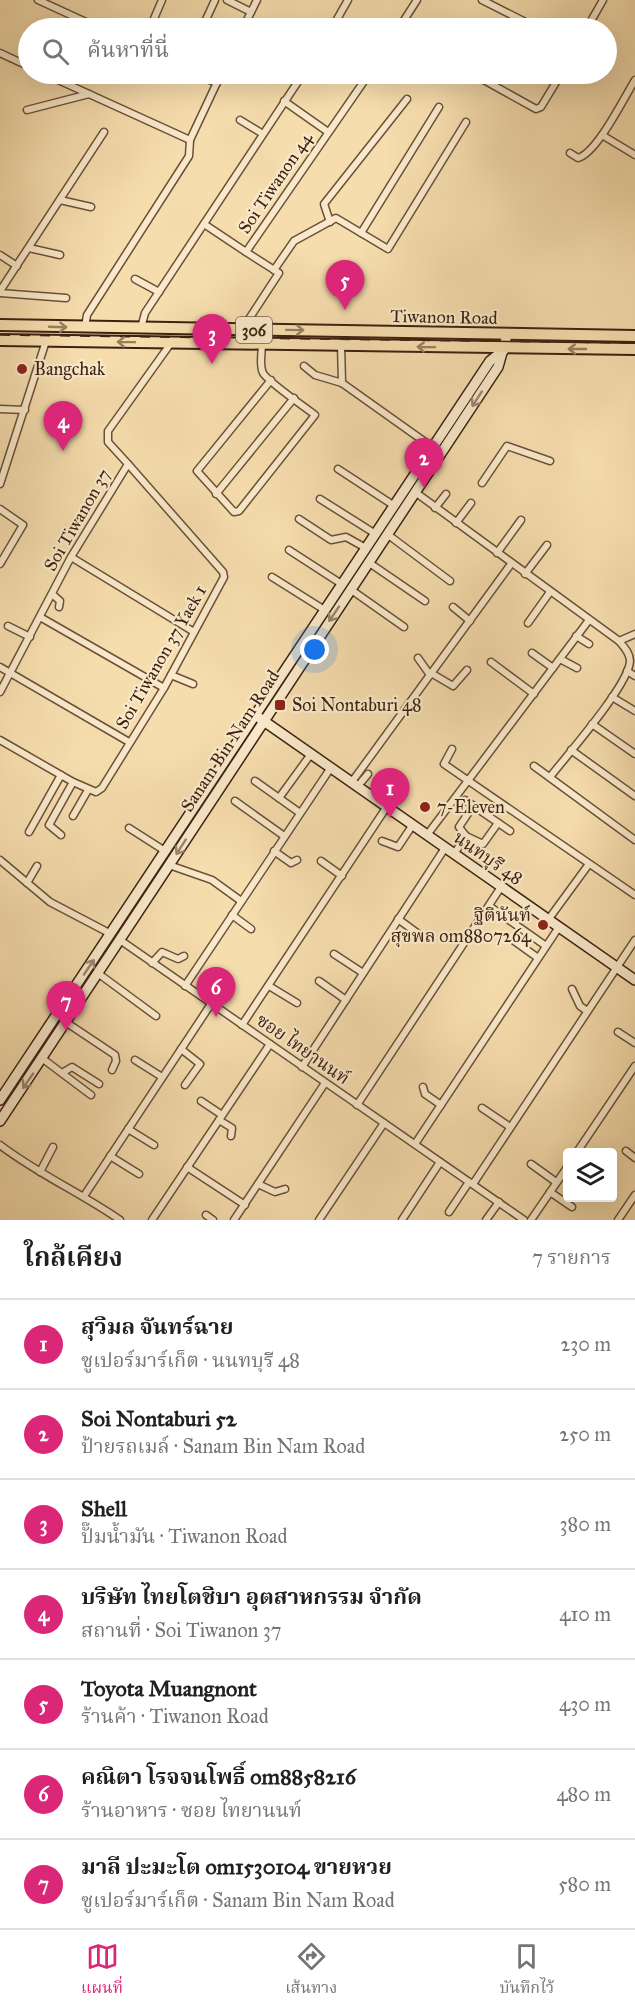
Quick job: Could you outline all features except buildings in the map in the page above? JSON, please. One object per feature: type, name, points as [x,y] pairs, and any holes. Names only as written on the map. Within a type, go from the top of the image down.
[{"type":"main road","name":"Tiwanon Road","points":[[0,325],[635,336]]},
{"type":"main road","points":[[158,342],[159,329]]},
{"type":"main road","name":"Sanam Bin Nam Road","points":[[0,1121],[53,1045],[263,720],[498,367],[506,349],[507,334]]},
{"type":"main road","name":"Tiwanon Road","points":[[0,340],[506,349],[635,349]]},
{"type":"main road","name":"Sanam Bin Nam Road","points":[[0,1100],[340,583],[490,361],[506,349]]},
{"type":"main road","name":"นนทบุรี 48","points":[[255,714],[330,769],[635,980]]},
{"type":"main road","points":[[111,934],[120,940]]},
{"type":"main road","points":[[41,1037],[53,1045]]},
{"type":"street","points":[[38,0],[77,18]]},
{"type":"street","points":[[154,18],[162,0]]},
{"type":"street","points":[[206,18],[214,0]]},
{"type":"street","points":[[227,0],[251,12]]},
{"type":"street","points":[[248,18],[257,0]]},
{"type":"street","points":[[405,18],[417,0]]},
{"type":"street","points":[[482,0],[517,18]]},
{"type":"street","points":[[593,18],[603,0]]},
{"type":"street","points":[[337,18],[345,1]]},
{"type":"street","points":[[0,53],[18,61]]},
{"type":"street","points":[[570,153],[581,158],[602,135],[635,80]]},
{"type":"street","points":[[68,84],[190,140]]},
{"type":"street","points":[[85,327],[87,315],[189,156],[190,140],[217,84]]},
{"type":"street","points":[[141,328],[143,318],[159,292],[296,84]]},
{"type":"street","name":"Soi Tiwanon 44","points":[[273,270],[246,252],[362,84]]},
{"type":"street","points":[[490,84],[536,109],[540,107],[555,84]]},
{"type":"street","points":[[27,110],[90,94]]},
{"type":"street","points":[[330,222],[324,204],[407,99]]},
{"type":"street","points":[[284,101],[328,132]]},
{"type":"street","points":[[361,233],[439,107]]},
{"type":"street","points":[[240,120],[263,134]]},
{"type":"street","points":[[246,330],[247,322],[279,273],[273,270],[294,241],[336,218],[388,249],[466,122]]},
{"type":"street","points":[[66,297],[0,292],[104,132]]},
{"type":"street","points":[[602,135],[635,155]]},
{"type":"street","points":[[60,200],[91,207]]},
{"type":"street","points":[[204,224],[246,252]]},
{"type":"street","points":[[29,248],[60,255]]},
{"type":"street","points":[[0,255],[17,266]]},
{"type":"street","points":[[135,279],[159,292]]},
{"type":"street","points":[[0,484],[26,410],[46,341]]},
{"type":"street","name":"Soi Tiwanon 37","points":[[0,692],[71,557],[128,464],[108,442],[106,436],[171,342]]},
{"type":"street","points":[[262,344],[262,371],[315,415],[239,511],[234,512],[197,471],[271,380]]},
{"type":"street","points":[[341,345],[342,383]]},
{"type":"street","points":[[304,366],[315,375],[342,383],[432,447]]},
{"type":"street","points":[[216,494],[294,398]]},
{"type":"street","points":[[0,409],[26,410]]},
{"type":"street","points":[[482,483],[507,446],[550,461]]},
{"type":"street","name":"Soi Tiwanon 37 Yaek 1","points":[[88,790],[96,792],[102,788],[164,688],[224,574],[128,464]]},
{"type":"street","points":[[338,469],[393,505]]},
{"type":"street","points":[[415,492],[619,641],[627,651],[630,661],[627,671],[612,697],[550,777]]},
{"type":"street","points":[[435,508],[446,494]]},
{"type":"street","points":[[320,498],[374,533]]},
{"type":"street","points":[[456,523],[471,503]]},
{"type":"street","points":[[0,509],[23,523],[23,528],[0,564]]},
{"type":"street","points":[[299,519],[331,540],[346,537],[364,548]]},
{"type":"street","points":[[497,553],[521,520]]},
{"type":"street","points":[[387,534],[450,581]]},
{"type":"street","points":[[525,574],[547,545]]},
{"type":"street","points":[[288,550],[340,583]]},
{"type":"street","points":[[71,557],[194,632]]},
{"type":"street","points":[[368,562],[425,601]]},
{"type":"street","points":[[354,785],[511,564]]},
{"type":"street","points":[[272,577],[323,609]]},
{"type":"street","points":[[350,589],[404,627]]},
{"type":"street","points":[[528,623],[550,592]]},
{"type":"street","points":[[52,594],[60,601],[59,607]]},
{"type":"street","points":[[453,607],[470,621]]},
{"type":"street","points":[[40,617],[164,688]]},
{"type":"street","points":[[427,835],[589,620]]},
{"type":"street","points":[[8,626],[30,637]]},
{"type":"street","points":[[619,641],[635,634]]},
{"type":"street","points":[[576,636],[589,644]]},
{"type":"street","points":[[531,653],[553,668]]},
{"type":"street","points":[[418,658],[431,674],[453,686],[467,670]]},
{"type":"street","points":[[560,659],[577,668]]},
{"type":"street","points":[[491,662],[534,694]]},
{"type":"street","points":[[0,667],[129,742]]},
{"type":"street","points":[[627,671],[635,676]]},
{"type":"street","points":[[171,675],[193,684]]},
{"type":"street","points":[[612,697],[635,711]]},
{"type":"street","points":[[592,724],[635,754]]},
{"type":"street","points":[[0,740],[88,790],[73,816]]},
{"type":"street","points":[[452,749],[444,764],[635,895]]},
{"type":"street","points":[[571,750],[635,796]]},
{"type":"street","points":[[279,798],[311,754]]},
{"type":"street","points":[[534,766],[635,840]]},
{"type":"street","points":[[185,986],[273,851],[330,769]]},
{"type":"street","points":[[354,785],[368,774]]},
{"type":"street","points":[[29,832],[61,775]]},
{"type":"street","points":[[255,781],[300,813]]},
{"type":"street","points":[[61,835],[49,825],[73,782]]},
{"type":"street","points":[[465,800],[510,831]]},
{"type":"street","points":[[235,801],[284,836]]},
{"type":"street","points":[[473,806],[458,829],[466,836],[483,844],[498,823]]},
{"type":"street","points":[[242,1026],[386,808]]},
{"type":"street","points":[[382,841],[398,847],[412,826]]},
{"type":"street","points":[[129,828],[165,851]]},
{"type":"street","points":[[454,854],[466,836]]},
{"type":"street","points":[[302,1066],[445,848]]},
{"type":"street","points":[[273,851],[291,863],[297,860]]},
{"type":"street","points":[[0,860],[50,902],[111,934]]},
{"type":"street","points":[[321,861],[342,876]]},
{"type":"street","points":[[548,920],[589,864]]},
{"type":"street","points":[[169,865],[212,880],[241,901]]},
{"type":"street","points":[[27,883],[37,866]]},
{"type":"street","points":[[357,1105],[501,887]]},
{"type":"street","points":[[489,906],[546,946]]},
{"type":"street","points":[[232,915],[251,929]]},
{"type":"street","points":[[398,919],[424,938]]},
{"type":"street","points":[[415,1144],[559,927]]},
{"type":"street","name":"ซอย ไทยานนท์","points":[[120,940],[524,1220]]},
{"type":"street","points":[[513,940],[538,958]]},
{"type":"street","points":[[449,1212],[510,1127],[635,940]]},
{"type":"street","points":[[152,963],[162,952],[178,959],[184,956]]},
{"type":"street","points":[[334,954],[363,973]]},
{"type":"street","points":[[99,974],[156,1016]]},
{"type":"street","points":[[319,981],[346,1000]]},
{"type":"street","points":[[269,986],[297,1003]]},
{"type":"street","points":[[572,989],[580,1006],[588,1011]]},
{"type":"street","points":[[84,1196],[211,1004]]},
{"type":"street","points":[[67,1023],[115,1055],[112,1070]]},
{"type":"street","points":[[618,1032],[635,1043]]},
{"type":"street","points":[[152,1220],[270,1044]]},
{"type":"street","points":[[181,1049],[200,1064],[185,1085]]},
{"type":"street","points":[[43,1059],[91,1095]]},
{"type":"street","points":[[135,1060],[162,1077]]},
{"type":"street","points":[[579,1148],[635,1066]]},
{"type":"street","points":[[62,1073],[72,1067],[99,1084]]},
{"type":"street","points":[[234,1220],[325,1083]]},
{"type":"street","points":[[423,1087],[425,1094],[441,1105]]},
{"type":"street","points":[[201,1101],[232,1128],[231,1136]]},
{"type":"street","points":[[482,1108],[510,1127]]},
{"type":"street","points":[[320,1220],[384,1123]]},
{"type":"street","points":[[128,1129],[154,1145]]},
{"type":"street","points":[[0,1145],[62,1186],[84,1196],[120,1220]]},
{"type":"street","points":[[40,1172],[53,1147]]},
{"type":"street","points":[[626,1152],[635,1158]]},
{"type":"street","points":[[110,1156],[139,1174]]},
{"type":"street","points":[[402,1220],[440,1162]]},
{"type":"street","points":[[531,1164],[556,1182]]},
{"type":"street","points":[[188,1167],[245,1205]]},
{"type":"street","points":[[531,1220],[563,1172]]},
{"type":"street","points":[[258,1184],[272,1192],[285,1190]]},
{"type":"street","points":[[550,1192],[572,1207]]},
{"type":"street","points":[[618,1220],[635,1195]]},
{"type":"street","points":[[486,1220],[499,1202]]},
{"type":"street","points":[[206,1215],[213,1220]]},
{"type":"railway","points":[[0,335],[635,343]]},
{"type":"place","name":"Toyota Muangnont","points":[[345,310]]},
{"type":"place","name":"Shell","points":[[212,364]]},
{"type":"place","name":"Bangchak","points":[[22,369]]},
{"type":"place","name":"บริษัท ไทยโตชิบา อุตสาหกรรม จำกัด","points":[[63,451]]},
{"type":"place","name":"Soi Nontaburi 52","points":[[424,488]]},
{"type":"place","name":"Soi Nontaburi 48","points":[[280,705]]},
{"type":"place","name":"7-Eleven","points":[[425,807]]},
{"type":"place","name":"สุวิมล จันทร์ฉาย","points":[[390,818]]},
{"type":"place","name":"ฐิตินันท์ สุขพล om8807264","points":[[543,925]]},
{"type":"place","name":"คณิตา โรจจนโพธิ์ om8858216","points":[[216,1017]]},
{"type":"place","name":"มาลี ปะมะโต om1530104 ขายหวย","points":[[66,1031]]}]
